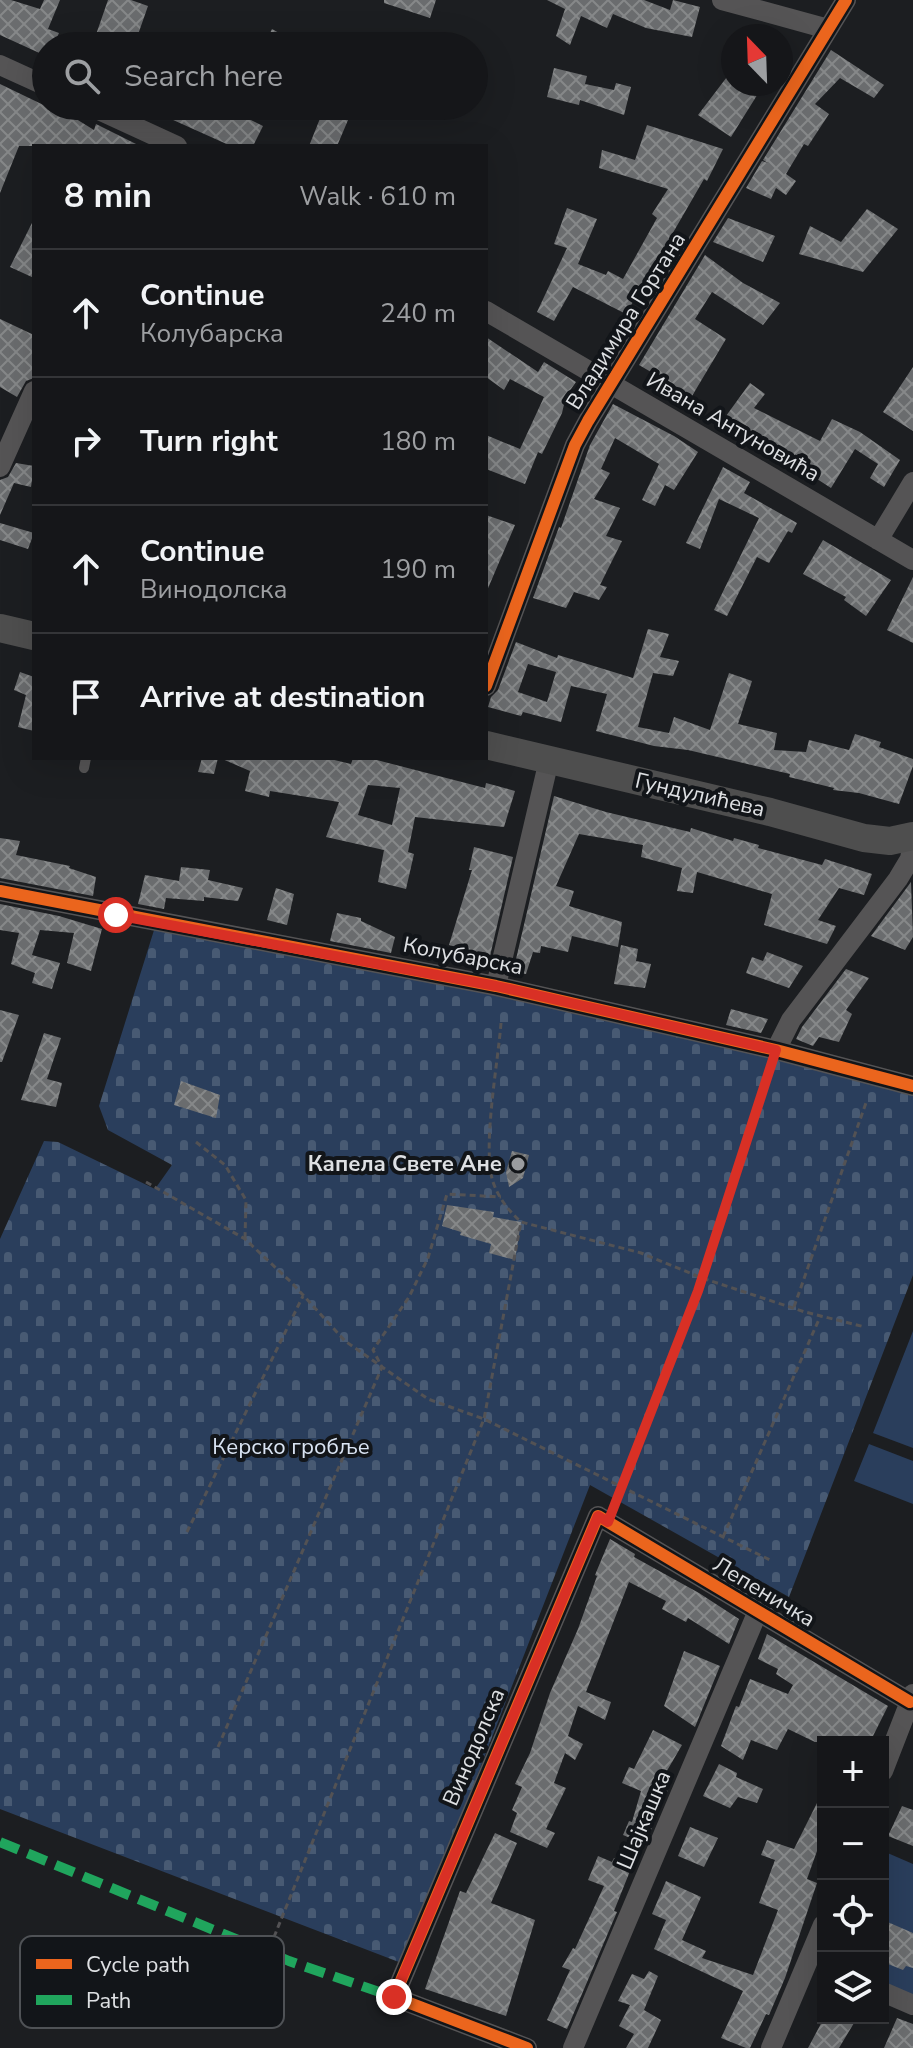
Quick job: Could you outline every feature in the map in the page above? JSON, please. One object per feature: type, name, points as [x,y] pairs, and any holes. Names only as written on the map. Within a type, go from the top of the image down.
[{"type":"street","points":[[722,0],[828,29]]},
{"type":"street","name":"Владимира Гортана","points":[[488,681],[575,445],[846,0]]},
{"type":"street","points":[[0,65],[32,80]]},
{"type":"street","points":[[114,120],[146,139],[168,144]]},
{"type":"street","name":"Ивана Антуновића","points":[[488,312],[913,560]]},
{"type":"street","points":[[0,467],[32,395]]},
{"type":"street","points":[[878,540],[913,482]]},
{"type":"street","points":[[0,628],[32,636]]},
{"type":"street","name":"Гундулићева","points":[[488,745],[770,812],[864,838],[890,841],[913,838]]},
{"type":"street","points":[[496,986],[549,760]]},
{"type":"street","points":[[776,1050],[791,1020],[898,879],[910,859],[913,838]]},
{"type":"street","name":"Колубарска","points":[[0,891],[496,986],[776,1050],[913,1086]]},
{"type":"street","name":"Лепеничка","points":[[603,1519],[911,1698]]},
{"type":"street","name":"Винодолска","points":[[527,2048],[394,1997],[603,1519]]},
{"type":"street","name":"Шајкашка","points":[[573,2048],[758,1611]]},
{"type":"street","points":[[889,1755],[911,1698]]},
{"type":"street","points":[[771,2048],[816,1965]]},
{"type":"street","points":[[889,1995],[913,2005]]},
{"type":"path","points":[[501,1023],[489,1156],[493,1183],[506,1208],[521,1222],[641,1253],[702,1278],[793,1308],[865,1327]]},
{"type":"path","points":[[603,1519],[702,1278],[776,1050]]},
{"type":"path","points":[[793,1308],[867,1100]]},
{"type":"path","points":[[196,1142],[225,1165],[246,1200],[245,1239]]},
{"type":"path","points":[[146,1182],[245,1239],[345,1341],[428,1399],[484,1419],[770,1560]]},
{"type":"path","points":[[382,1367],[373,1350],[409,1297],[428,1258],[447,1194],[501,1197]]},
{"type":"path","points":[[274,1936],[484,1419],[521,1222]]},
{"type":"path","points":[[187,1532],[303,1296]]},
{"type":"path","points":[[723,1537],[820,1316]]},
{"type":"path","points":[[218,1747],[382,1367]]},
{"type":"green space","name":"Керско гробље","points":[[155,927],[512,984],[913,1083],[913,1275],[789,1597],[590,1485],[404,1964],[0,1809],[0,1239],[44,1141],[58,1142],[155,1189],[172,1165],[108,1130],[99,1106]]},
{"type":"green space","points":[[913,1331],[913,1448],[873,1433]]},
{"type":"green space","points":[[869,1444],[913,1461],[913,1504],[854,1481]]},
{"type":"green space","points":[[889,1854],[913,1864],[913,2001],[889,1991]]},
{"type":"building","points":[[0,0],[11,0],[40,9],[44,0],[60,0],[48,29],[56,32],[32,32],[32,50],[0,35]]},
{"type":"building","points":[[108,0],[131,0],[148,6],[139,32],[97,32]]},
{"type":"building","points":[[384,0],[436,0],[430,18],[384,3]]},
{"type":"building","points":[[547,0],[644,0],[670,10],[673,0],[700,7],[692,37],[646,28],[613,14],[607,28],[581,16],[570,45],[556,36],[565,9]]},
{"type":"building","points":[[831,50],[884,85],[874,98],[840,78],[815,104],[829,114],[808,146],[804,144],[786,174],[796,181],[786,195],[776,188],[771,199],[746,188],[762,161],[768,163],[763,160]]},
{"type":"building","points":[[554,68],[587,76],[585,84],[614,90],[616,83],[631,87],[624,115],[580,100],[579,105],[547,97]]},
{"type":"building","points":[[0,84],[32,99],[32,120],[78,120],[94,130],[96,124],[136,144],[19,146],[0,193]]},
{"type":"building","points":[[721,85],[721,96],[757,96],[731,137],[698,115]]},
{"type":"building","points":[[173,120],[251,120],[263,126],[254,144],[227,144]]},
{"type":"building","points":[[319,120],[348,120],[338,144],[310,144]]},
{"type":"building","points":[[647,125],[723,149],[707,181],[704,179],[626,314],[573,287],[554,321],[537,312],[567,248],[554,244],[567,208],[597,219],[578,264],[606,275],[608,271],[623,279],[657,218],[652,214],[668,189],[599,168],[602,150],[635,160]]},
{"type":"building","points":[[867,209],[898,229],[863,272],[799,254],[810,226],[841,242]]},
{"type":"building","points":[[728,218],[775,236],[763,262],[713,242]]},
{"type":"building","points":[[32,223],[32,277],[10,267]]},
{"type":"building","points":[[705,255],[743,283],[780,303],[763,325],[712,292],[695,319],[726,339],[692,396],[639,365]]},
{"type":"building","points":[[0,319],[32,334],[32,379],[26,381],[17,397],[0,387]]},
{"type":"building","points":[[488,338],[538,372],[544,362],[576,382],[566,396],[562,413],[542,454],[538,452],[525,484],[488,470],[488,436],[520,449],[544,397],[510,379],[504,390],[488,378]]},
{"type":"building","points":[[913,367],[913,431],[883,412]]},
{"type":"building","points":[[750,383],[765,394],[754,408],[820,441],[832,419],[860,432],[900,460],[884,487],[870,478],[878,464],[855,449],[831,488],[803,470],[805,467],[750,439],[754,434],[726,416]]},
{"type":"building","points":[[613,404],[698,452],[674,490],[665,485],[655,506],[642,500],[659,464],[615,438],[601,469],[610,473],[594,499],[620,508],[606,536],[622,541],[600,585],[607,587],[599,600],[574,592],[566,608],[533,598],[590,445]]},
{"type":"building","points":[[16,463],[32,466],[31,487],[14,483],[0,515],[0,480],[8,477]]},
{"type":"building","points":[[723,467],[750,482],[744,493],[797,523],[792,533],[788,531],[769,563],[757,557],[727,616],[714,610],[759,518],[719,499],[700,549],[686,543]]},
{"type":"building","points":[[488,516],[515,525],[488,588]]},
{"type":"building","points":[[0,523],[32,532],[28,549],[0,540]]},
{"type":"building","points":[[823,540],[891,580],[866,616],[844,600],[846,597],[803,574]]},
{"type":"building","points":[[913,577],[913,643],[887,630]]},
{"type":"building","points":[[648,629],[669,634],[660,657],[679,661],[673,676],[653,673],[638,727],[669,733],[674,717],[710,730],[729,673],[752,681],[738,724],[777,733],[774,750],[806,752],[809,740],[849,750],[855,734],[881,742],[879,747],[913,759],[899,804],[859,793],[833,790],[789,777],[790,774],[596,731],[607,694],[571,686],[561,722],[488,707],[491,697],[498,690],[516,642],[557,658],[558,655],[633,678]],"holes":[[[528,664],[556,672],[547,702],[518,692]]]},
{"type":"building","points":[[20,672],[32,676],[32,730],[18,727],[26,695],[14,690]]},
{"type":"building","points":[[201,760],[218,760],[214,774],[198,772]]},
{"type":"building","points":[[225,760],[334,760],[351,764],[352,760],[377,760],[485,788],[486,783],[515,791],[504,827],[415,817],[408,852],[414,854],[406,889],[378,882],[384,850],[326,837],[339,802],[270,791],[269,797],[245,791],[250,771]],"holes":[[[368,785],[400,788],[392,825],[358,815]]]},
{"type":"building","points":[[554,796],[690,832],[691,828],[733,841],[734,838],[759,845],[758,848],[822,865],[825,859],[872,874],[864,895],[839,888],[818,920],[836,926],[827,944],[764,925],[772,894],[697,872],[693,893],[677,891],[682,868],[641,857],[643,845],[579,834],[556,886],[574,891],[569,906],[622,922],[618,947],[572,936],[568,952],[541,946],[540,953],[533,952],[526,974],[513,972]]},
{"type":"building","points":[[0,838],[20,841],[16,855],[70,866],[96,877],[93,896],[0,878]]},
{"type":"building","points":[[474,847],[513,857],[490,956],[449,945],[472,870],[469,870]]},
{"type":"building","points":[[181,867],[210,870],[208,880],[243,888],[238,901],[204,897],[204,901],[166,898],[164,909],[138,904],[145,875],[179,881]]},
{"type":"building","points":[[911,882],[913,937],[905,950],[871,936]]},
{"type":"building","points":[[276,888],[294,894],[287,925],[267,920]]},
{"type":"building","points":[[0,904],[102,929],[91,971],[67,963],[74,933],[40,930],[32,955],[60,963],[52,989],[32,983],[35,973],[11,964],[19,933],[0,930]]},
{"type":"building","points":[[337,913],[361,918],[361,921],[395,937],[391,953],[330,941]]},
{"type":"building","points":[[621,945],[638,949],[636,961],[651,964],[645,988],[614,984]]},
{"type":"building","points":[[767,952],[803,966],[789,988],[746,973],[752,957],[763,961]]},
{"type":"building","points":[[846,969],[869,978],[846,1010],[852,1014],[839,1042],[819,1037],[813,1046],[796,1039],[802,1027]]},
{"type":"building","points":[[731,1009],[768,1019],[761,1033],[726,1025]]},
{"type":"building","points":[[0,1010],[19,1015],[2,1062],[0,1062]]},
{"type":"building","points":[[44,1033],[61,1038],[47,1079],[62,1083],[56,1107],[21,1100]]},
{"type":"building","points":[[181,1081],[220,1095],[216,1118],[174,1105]]},
{"type":"building","name":"Капела Свете Ане","points":[[512,1151],[529,1155],[523,1178],[509,1187],[506,1172]]},
{"type":"building","points":[[447,1205],[494,1212],[493,1217],[521,1222],[515,1260],[489,1253],[491,1244],[442,1226]]},
{"type":"building","points":[[610,1539],[635,1554],[634,1557],[739,1619],[729,1644],[688,1618],[686,1622],[662,1609],[666,1601],[629,1582],[586,1692],[611,1702],[605,1720],[578,1706],[568,1736],[583,1744],[575,1760],[565,1753],[554,1783],[566,1788],[546,1829],[555,1833],[547,1848],[510,1832],[517,1813],[512,1810],[522,1787],[515,1784],[530,1753]]},
{"type":"building","points":[[767,1634],[888,1706],[873,1736],[817,1736],[815,1742],[788,1729],[777,1750],[751,1740],[743,1760],[721,1746],[750,1679],[788,1694],[793,1685],[776,1674],[778,1669],[758,1659]]},
{"type":"building","points":[[684,1651],[720,1666],[695,1727],[664,1706]]},
{"type":"building","points":[[653,1730],[682,1745],[661,1781],[670,1785],[645,1844],[623,1835],[629,1821],[632,1822],[641,1791],[622,1783],[629,1767],[634,1769]]},
{"type":"building","points":[[719,1764],[737,1773],[736,1777],[763,1789],[757,1803],[738,1797],[730,1808],[703,1796]]},
{"type":"building","points":[[817,1803],[817,1851],[807,1879],[817,1883],[785,1978],[769,2015],[766,2014],[750,2048],[746,2048],[721,2038],[743,1991],[654,1949],[666,1920],[652,1914],[666,1881],[701,1897],[682,1940],[706,1951],[702,1958],[753,1975],[778,1910],[759,1903],[775,1860],[761,1855],[767,1840],[794,1849]]},
{"type":"building","points":[[902,1806],[913,1810],[913,1846],[889,1834]]},
{"type":"building","points":[[690,1827],[718,1838],[704,1867],[678,1856]]},
{"type":"building","points":[[495,1833],[517,1843],[491,1903],[535,1920],[506,2016],[425,1989],[460,1891],[466,1893]]},
{"type":"building","points":[[598,1856],[612,1862],[614,1858],[632,1866],[614,1911],[617,1912],[567,2029],[547,2020],[570,1970],[562,1967],[575,1949],[604,1886],[588,1880]]},
{"type":"building","points":[[889,1923],[913,1933],[913,1968],[906,1966],[903,1970],[889,1964]]},
{"type":"building","points":[[649,1971],[658,1976],[644,2010],[661,2020],[648,2048],[626,2048],[634,2034],[619,2026],[630,2005],[618,2001],[632,1974],[644,1979]]},
{"type":"building","points":[[897,2018],[913,2024],[913,2048],[884,2048]]},
{"type":"building","points":[[821,2024],[853,2024],[839,2048],[808,2048]]},
{"type":"marked path","points":[[0,1842],[228,1936]]},
{"type":"marked path","points":[[284,1959],[394,1997]]},
{"type":"cycle path","points":[[488,681],[575,445],[846,0]]},
{"type":"cycle path","points":[[0,891],[496,986],[776,1050],[913,1086]]},
{"type":"cycle path","points":[[527,2048],[394,1997],[598,1516],[910,1702]]},
{"type":"place","name":"Капела Свете Ане","points":[[518,1164]]},
{"type":"route","points":[[116,915],[496,986],[776,1050],[698,1291],[608,1522],[598,1516],[394,1997]]}]
